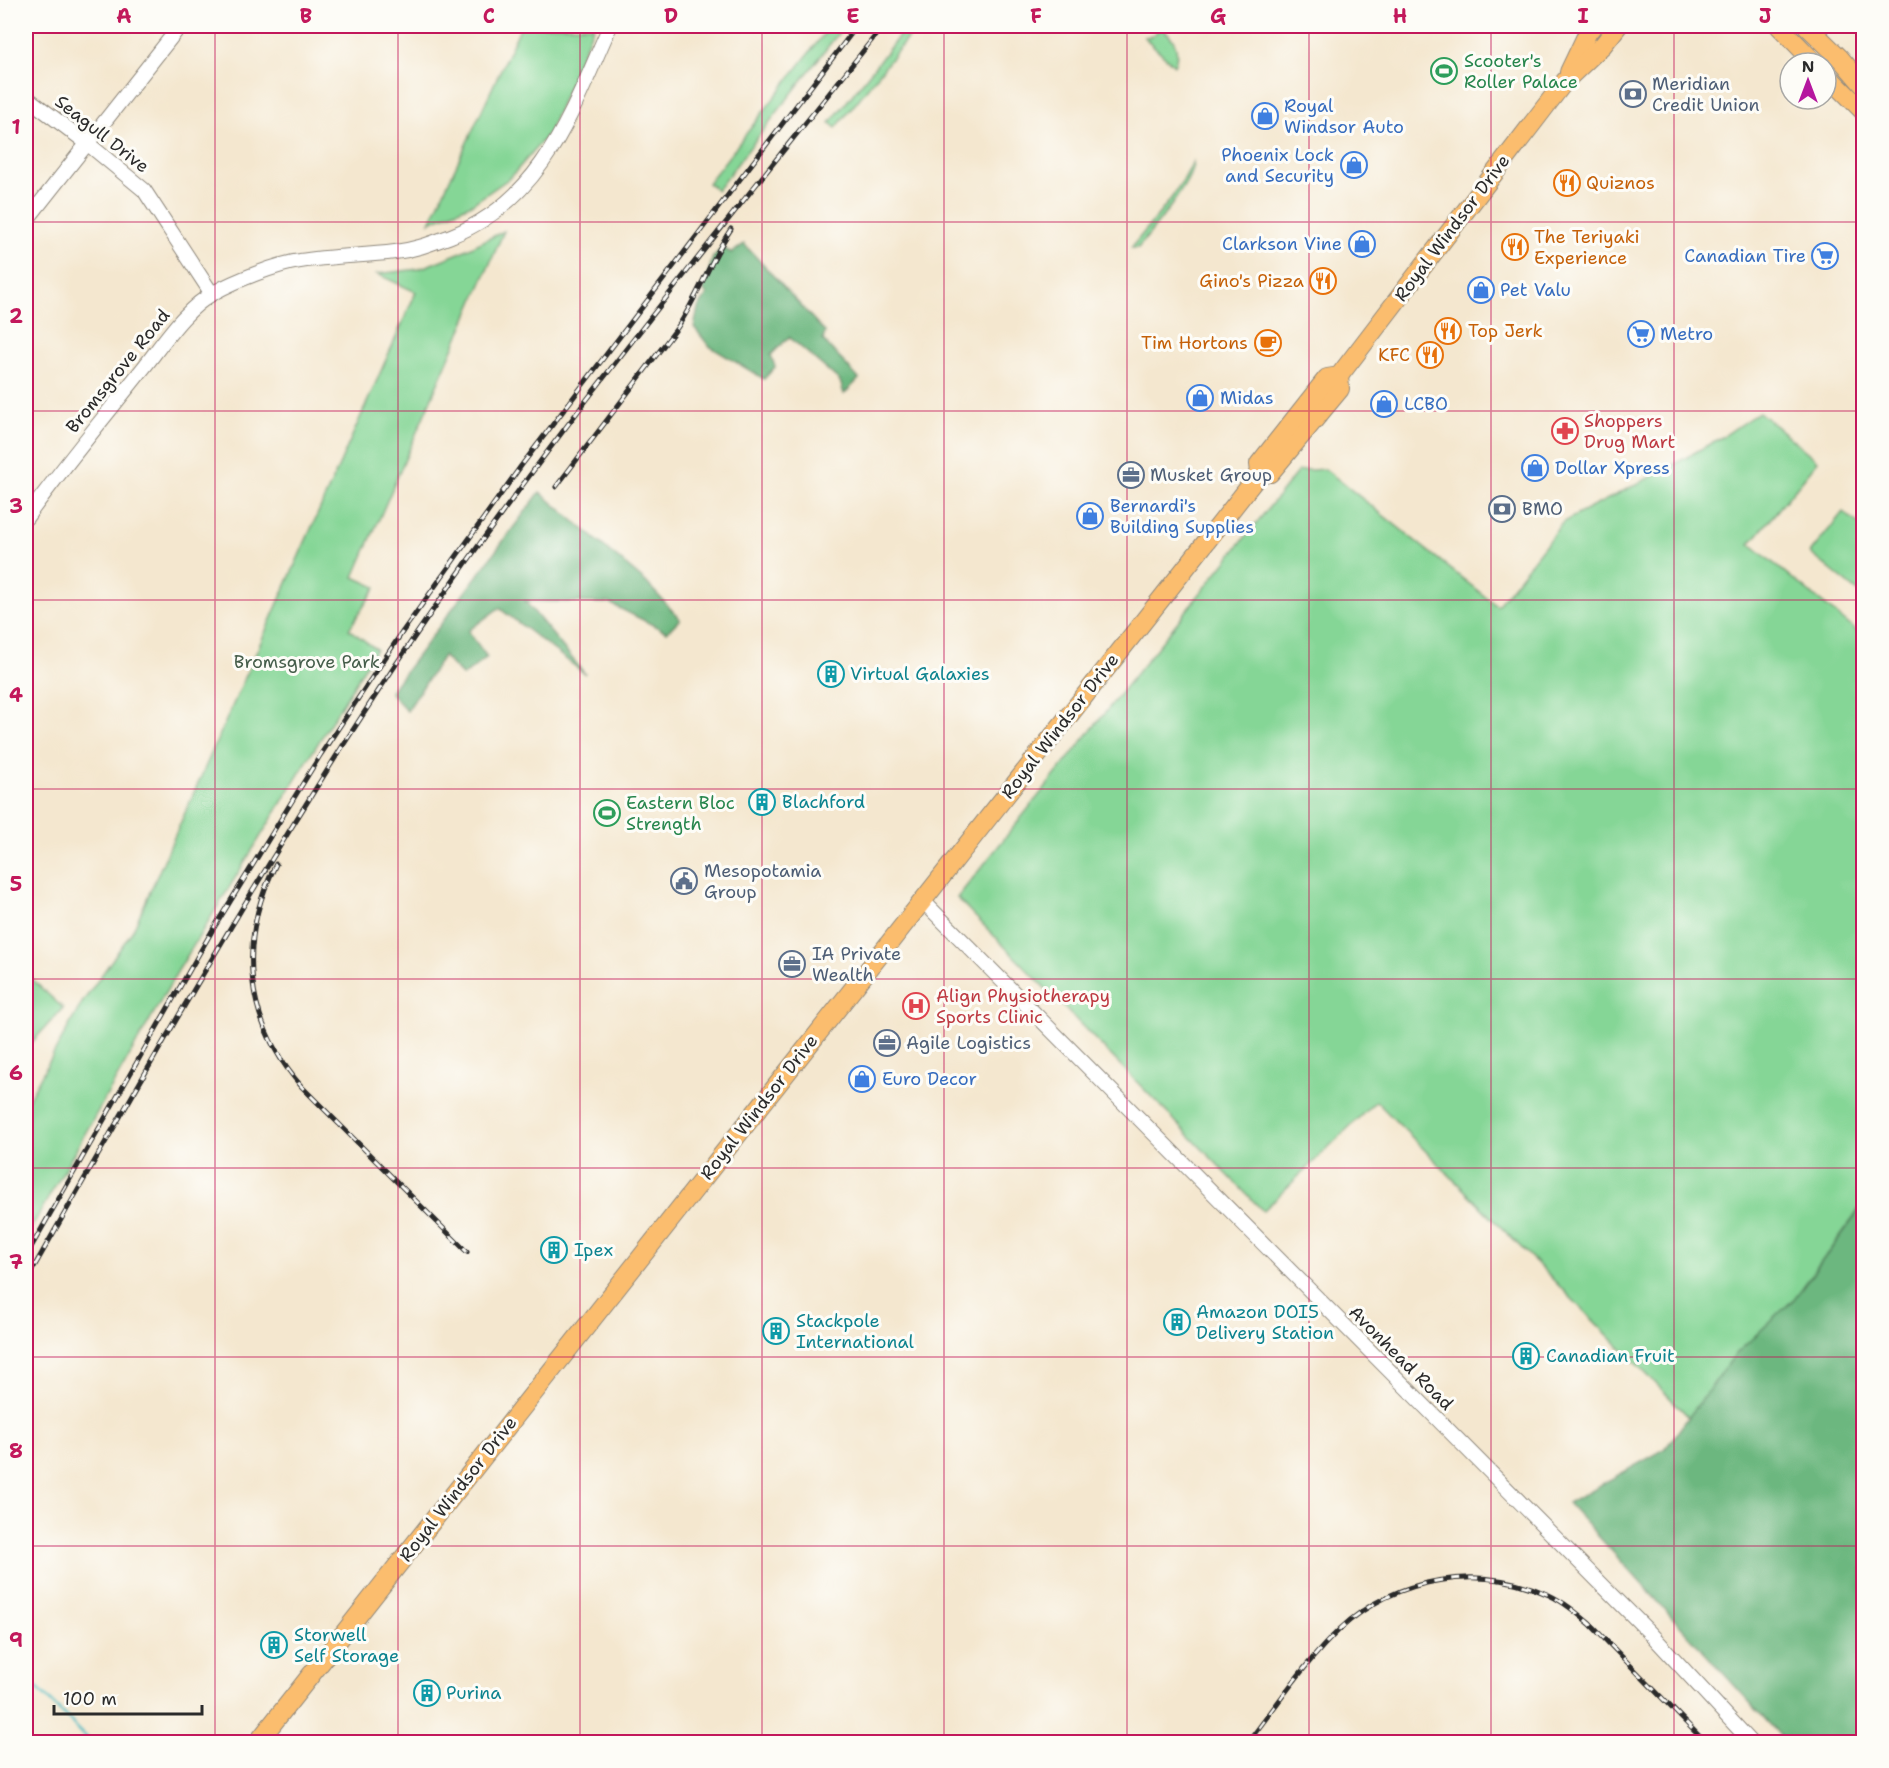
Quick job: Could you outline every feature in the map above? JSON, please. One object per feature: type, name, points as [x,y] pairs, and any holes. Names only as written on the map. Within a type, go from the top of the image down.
[{"type":"main road","name":"Royal Windsor Drive","points":[[1565,81],[1587,32],[1593,26]]},
{"type":"main road","name":"Royal Windsor Drive","points":[[258,1743],[1260,473],[1259,464],[1326,378],[1339,375],[1565,81],[1603,45],[1618,26]]},
{"type":"main road","points":[[1779,26],[1803,51]]},
{"type":"main road","points":[[1807,26],[1840,58],[1863,86]]},
{"type":"main road","points":[[1838,84],[1861,104]]},
{"type":"street","points":[[26,221],[180,26]]},
{"type":"street","name":"Bromsgrove Road","points":[[26,518],[167,336],[212,294],[235,282],[298,261],[421,248],[465,230],[494,213],[517,195],[534,176],[555,145],[610,26]]},
{"type":"street","name":"Seagull Drive","points":[[26,97],[144,190],[212,294]]},
{"type":"street","name":"Avonhead Road","points":[[922,900],[1650,1633],[1751,1743]]},
{"type":"green space","points":[[521,26],[594,26],[548,134],[511,177],[472,204],[430,222]]},
{"type":"green space","points":[[830,26],[844,26],[717,190],[708,183]]},
{"type":"green space","points":[[907,26],[917,26],[836,128],[830,123]]},
{"type":"green space","points":[[1161,28],[1170,35],[1175,44],[1177,54],[1174,65],[1144,37],[1152,36]]},
{"type":"green space","points":[[1193,161],[1188,179],[1172,205],[1138,248],[1131,248],[1173,196]]},
{"type":"green space","name":"Bromsgrove Park","points":[[504,231],[354,577],[376,587],[349,629],[376,649],[179,969],[26,1237],[26,1103],[82,1003],[133,930],[416,292],[377,274],[419,269]]},
{"type":"green space","points":[[744,244],[825,332],[823,340],[859,379],[844,394],[840,381],[789,337],[771,355],[775,367],[764,379],[709,346],[694,327],[698,308],[707,295],[703,290],[713,257],[722,248],[732,253]]},
{"type":"green space","points":[[1759,412],[1818,461],[1750,544],[1863,636],[1863,1201],[1854,1217],[1794,1299],[1735,1355],[1689,1417],[1376,1101],[1263,1211],[957,898],[1298,471],[1325,469],[1497,606],[1563,522],[1666,469],[1722,437]]},
{"type":"green space","points":[[540,492],[646,582],[680,619],[667,632],[609,603],[525,601],[585,674],[499,608],[468,631],[487,657],[463,676],[443,656],[407,711],[390,692]]},
{"type":"green space","points":[[1843,512],[1863,527],[1863,596],[1810,553]]},
{"type":"green space","points":[[26,974],[63,1008],[26,1049]]},
{"type":"green space","points":[[1863,1201],[1863,1742],[1786,1742],[1568,1503],[1665,1449],[1735,1355],[1794,1299],[1854,1218]]},
{"type":"waterway","points":[[26,1677],[91,1742]]},
{"type":"railway","points":[[26,1256],[212,931],[321,754],[403,631],[521,466],[857,26]]},
{"type":"railway","points":[[26,1281],[166,1037],[262,876],[361,717],[413,639],[583,404],[883,26]]},
{"type":"railway","points":[[556,487],[677,328],[731,229]]},
{"type":"railway","points":[[276,864],[255,922],[252,951],[253,980],[258,1008],[268,1035],[283,1062],[302,1087],[467,1252]]},
{"type":"railway","points":[[1248,1742],[1315,1655],[1340,1629],[1362,1611],[1386,1597],[1412,1587],[1439,1580],[1467,1578],[1522,1585],[1565,1604],[1590,1624],[1705,1742]]},
{"type":"place","name":"Scooter's Roller Palace","points":[[1444,71]]},
{"type":"place","name":"Meridian Credit Union","points":[[1633,94]]},
{"type":"place","name":"Royal Windsor Auto","points":[[1265,116]]},
{"type":"place","name":"Phoenix Lock and Security","points":[[1354,165]]},
{"type":"place","name":"Quiznos","points":[[1567,183]]},
{"type":"place","name":"Clarkson Vine","points":[[1362,244]]},
{"type":"place","name":"The Teriyaki Experience","points":[[1515,247]]},
{"type":"place","name":"Canadian Tire","points":[[1825,256]]},
{"type":"place","name":"Gino's Pizza","points":[[1323,281]]},
{"type":"place","name":"Pet Valu","points":[[1481,290]]},
{"type":"place","name":"Top Jerk","points":[[1448,331]]},
{"type":"place","name":"Metro","points":[[1641,334]]},
{"type":"place","name":"Tim Hortons","points":[[1268,343]]},
{"type":"place","name":"KFC","points":[[1430,355]]},
{"type":"place","name":"Midas","points":[[1200,398]]},
{"type":"place","name":"LCBO","points":[[1384,404]]},
{"type":"place","name":"Shoppers Drug Mart","points":[[1565,431]]},
{"type":"place","name":"Dollar Xpress","points":[[1535,468]]},
{"type":"place","name":"Musket Group","points":[[1131,475]]},
{"type":"place","name":"BMO","points":[[1502,509]]},
{"type":"place","name":"Bernardi's Building Supplies","points":[[1090,516]]},
{"type":"place","name":"Virtual Galaxies","points":[[831,674]]},
{"type":"place","name":"Blachford","points":[[762,802]]},
{"type":"place","name":"Eastern Bloc Strength","points":[[607,813]]},
{"type":"place","name":"Mesopotamia Group","points":[[684,881]]},
{"type":"place","name":"IA Private Wealth","points":[[792,964]]},
{"type":"place","name":"Align Physiotherapy Sports Clinic","points":[[916,1006]]},
{"type":"place","name":"Agile Logistics","points":[[887,1043]]},
{"type":"place","name":"Euro Decor","points":[[862,1079]]},
{"type":"place","name":"Ipex","points":[[554,1250]]},
{"type":"place","name":"Amazon DOI5 Delivery Station","points":[[1177,1322]]},
{"type":"place","name":"Stackpole International","points":[[776,1331]]},
{"type":"place","name":"Canadian Fruit","points":[[1526,1356]]},
{"type":"place","name":"Storwell Self Storage","points":[[274,1645]]},
{"type":"place","name":"Purina","points":[[427,1693]]}]
